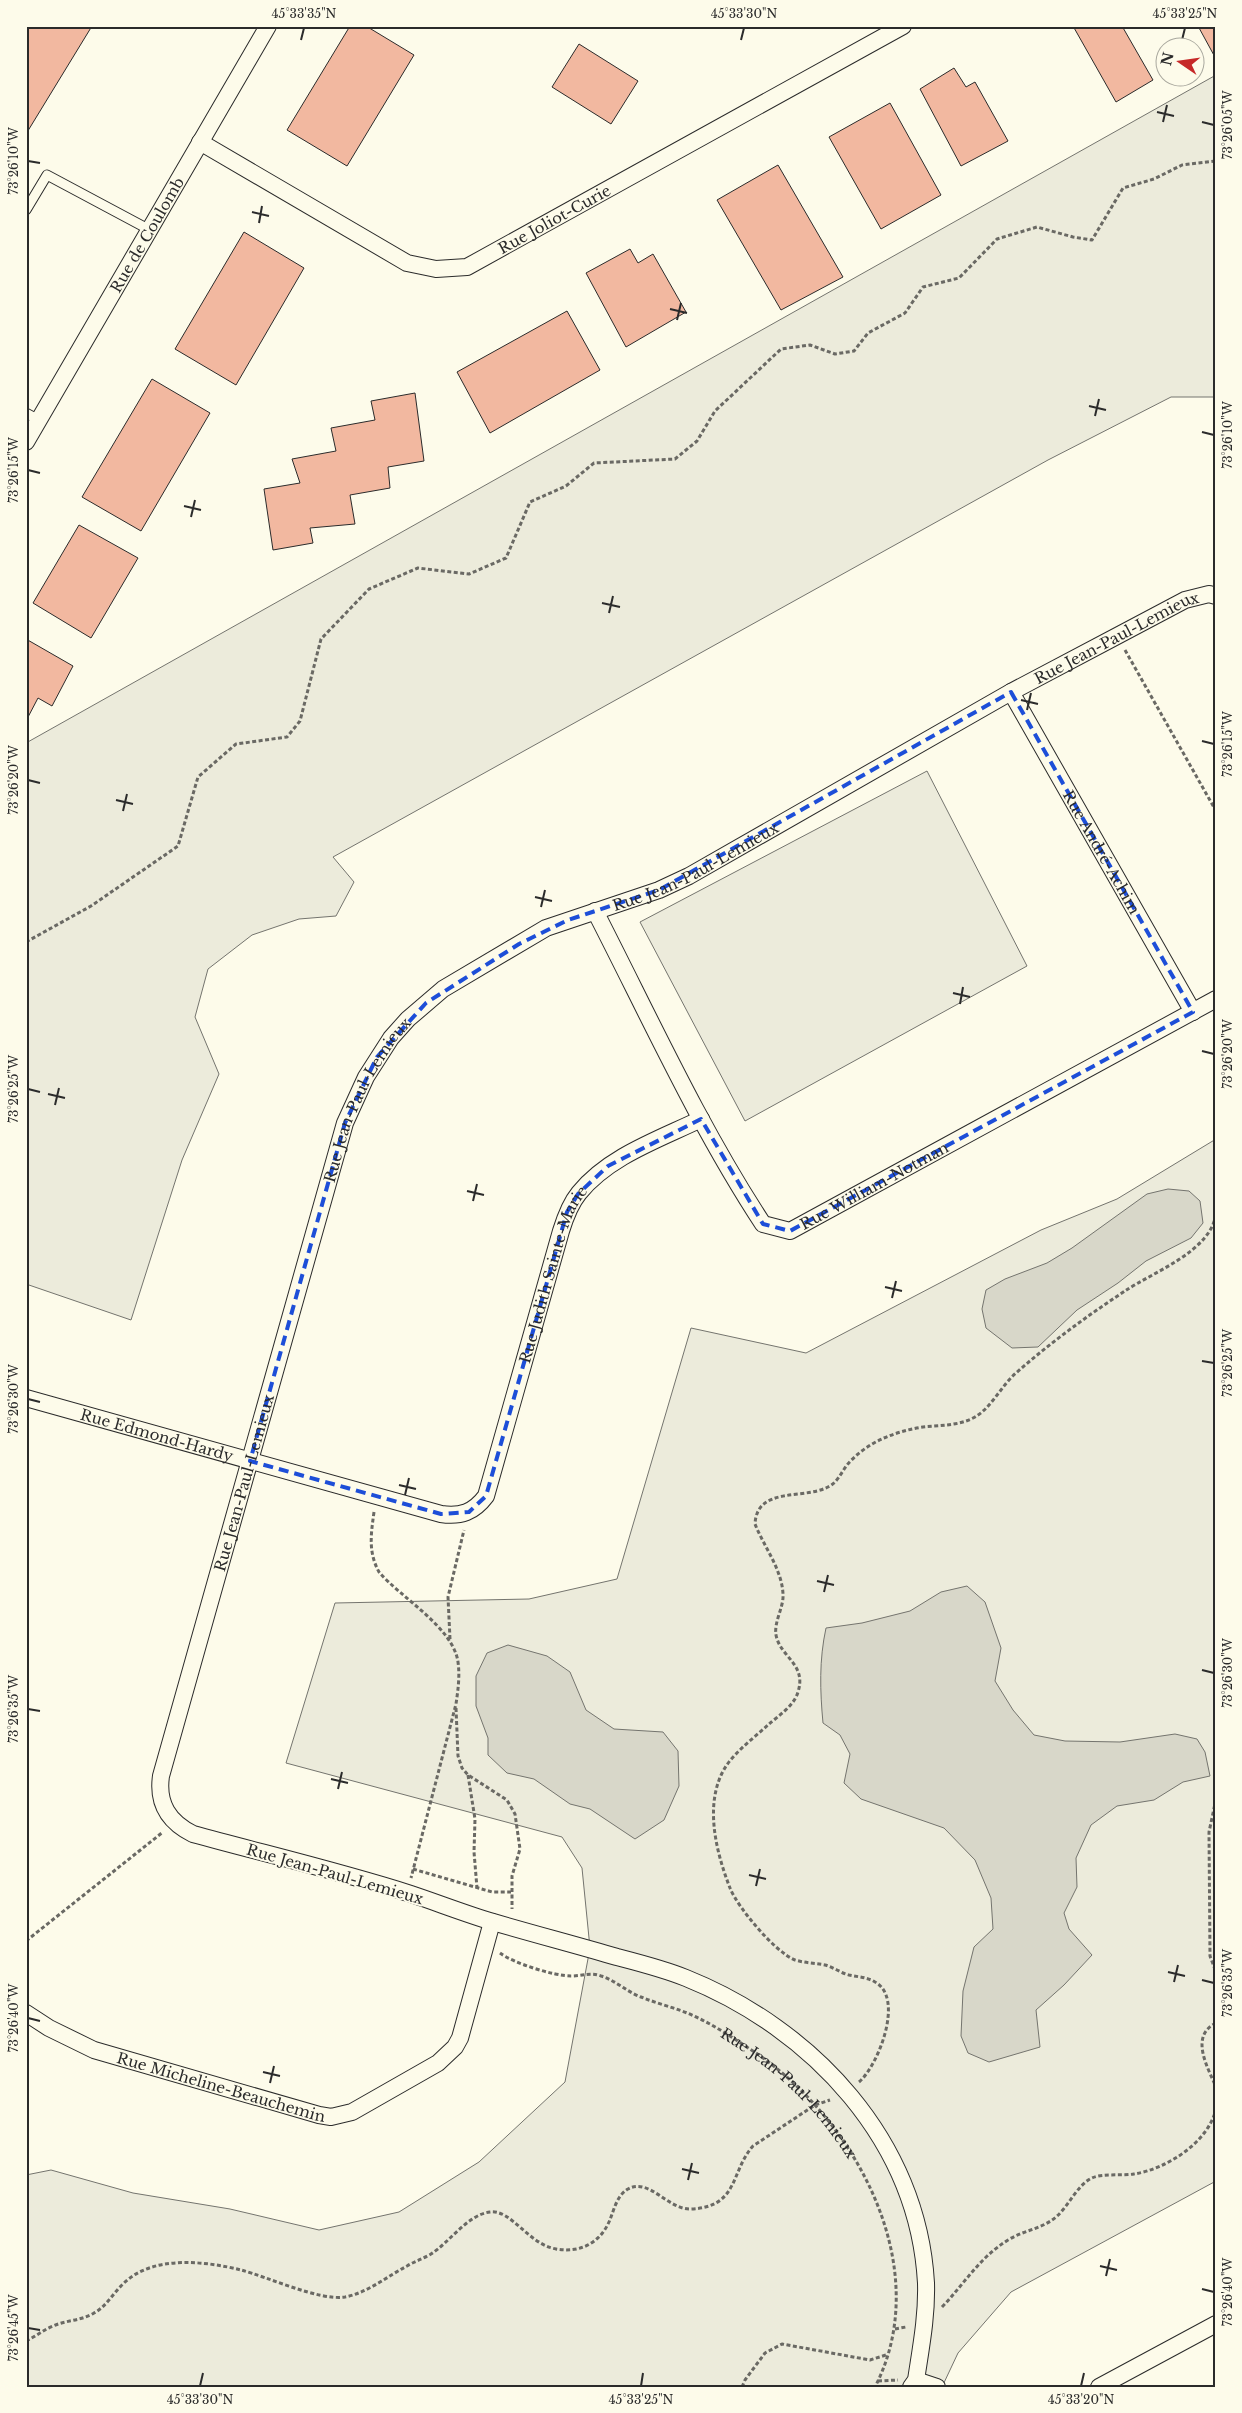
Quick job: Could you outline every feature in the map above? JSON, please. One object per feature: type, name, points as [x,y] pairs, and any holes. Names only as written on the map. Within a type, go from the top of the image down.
[{"type":"street","name":"Rue de Coulomb","points":[[26,442],[32,417],[150,230],[268,26]]},
{"type":"street","name":"Rue Joliot-Curie","points":[[200,142],[407,263],[436,269],[467,267],[903,26]]},
{"type":"street","name":"Rue Jean-Paul-Lemieux","points":[[914,2383],[926,2317],[926,2283],[921,2241],[907,2192],[894,2160],[859,2106],[818,2060],[785,2033],[758,2016],[684,1977],[492,1922],[409,1894],[193,1834],[181,1828],[171,1819],[160,1801],[161,1776],[344,1123],[377,1057],[408,1019],[443,989],[546,928],[659,890],[689,876],[1011,692],[1185,600],[1212,595]]},
{"type":"street","name":"Rue André-Achim","points":[[1011,692],[1193,1012]]},
{"type":"street","name":"Rue William-Notman","points":[[596,910],[701,1120],[763,1224],[790,1230],[1216,999]]},
{"type":"street","name":"Rue Judith Sainte-Marie","points":[[460,1514],[469,1512],[478,1506],[486,1496],[561,1231],[567,1212],[578,1194],[608,1166],[701,1120]]},
{"type":"street","name":"Rue Edmond-Hardy","points":[[26,1398],[441,1514],[460,1514]]},
{"type":"street","name":"Rue Micheline-Beauchemin","points":[[26,2013],[49,2028],[94,2050],[319,2115],[342,2116],[438,2063],[455,2047],[460,2038],[492,1922]]},
{"type":"street","points":[[1099,2387],[1216,2324]]},
{"type":"street","points":[[914,2383],[936,2387]]},
{"type":"lane","points":[[26,210],[47,174],[150,230]]},
{"type":"path","points":[[26,942],[91,906],[178,846],[198,777],[236,744],[287,737],[300,721],[321,639],[368,589],[418,568],[469,574],[506,558],[530,502],[566,486],[594,463],[675,459],[696,441],[715,411],[780,349],[810,345],[835,354],[854,351],[868,333],[905,313],[923,287],[959,278],[997,239],[1038,227],[1073,237],[1092,240],[1123,188],[1154,179],[1182,165],[1216,161]]},
{"type":"path","points":[[1117,636],[1216,811]]},
{"type":"path","points":[[858,2082],[867,2075],[884,2035],[889,2005],[884,1991],[876,1982],[826,1966],[793,1959],[760,1931],[744,1912],[730,1889],[714,1831],[714,1799],[718,1782],[725,1769],[734,1756],[792,1704],[798,1692],[800,1680],[797,1666],[776,1635],[783,1597],[782,1584],[754,1524],[755,1513],[760,1506],[770,1500],[830,1486],[848,1464],[863,1450],[882,1439],[901,1431],[958,1424],[976,1417],[1015,1374],[1069,1330],[1149,1275],[1196,1247],[1207,1236],[1215,1222],[1216,1213]]},
{"type":"path","points":[[376,1496],[370,1541],[373,1561],[388,1582],[450,1640]]},
{"type":"path","points":[[409,1894],[413,1869],[456,1704],[459,1678],[458,1660],[450,1640],[448,1597],[464,1527],[460,1514]]},
{"type":"path","points":[[456,1704],[458,1756],[462,1768],[468,1775],[508,1800],[513,1808],[520,1843],[513,1868],[512,1909]]},
{"type":"path","points":[[468,1775],[475,1811],[474,1852],[477,1888]]},
{"type":"path","points":[[1216,1799],[1210,1832],[1210,1956],[1216,1972]]},
{"type":"path","points":[[26,1941],[166,1830],[171,1819]]},
{"type":"path","points":[[413,1869],[492,1892],[511,1892]]},
{"type":"path","name":"Rue Jean-Paul-Lemieux","points":[[499,1952],[511,1960],[564,1975],[587,1974],[601,1976],[641,1998],[696,2017],[756,2053],[795,2085],[835,2129],[852,2153],[882,2217],[890,2247],[895,2278],[895,2329],[875,2387]]},
{"type":"path","points":[[1216,2023],[1204,2034],[1201,2047],[1216,2087]]},
{"type":"path","points":[[26,2341],[53,2326],[93,2314],[104,2307],[132,2276],[162,2265],[213,2265],[253,2274],[321,2295],[344,2297],[358,2293],[430,2255],[482,2213],[494,2211],[504,2213],[539,2244],[555,2249],[572,2250],[587,2247],[605,2231],[620,2197],[627,2190],[636,2186],[646,2188],[671,2205],[684,2210],[710,2206],[724,2196],[734,2184],[747,2152],[753,2146],[815,2106],[830,2100]]},
{"type":"path","points":[[895,2329],[906,2328],[940,2309],[970,2272],[991,2252],[1010,2239],[1043,2226],[1056,2217],[1086,2183],[1093,2178],[1136,2174],[1153,2169],[1181,2154],[1198,2140],[1209,2126],[1216,2109]]},
{"type":"path","points":[[742,2387],[765,2353],[782,2344],[870,2360],[878,2359],[887,2354]]},
{"type":"highlighted area","points":[[1011,692],[1193,1012],[790,1231],[763,1224],[701,1119],[608,1166],[578,1194],[567,1212],[486,1496],[469,1512],[441,1514],[250,1461],[345,1123],[377,1057],[426,1003],[519,944],[568,920],[659,890]]},
{"type":"shaded area","points":[[1216,75],[1216,397],[1171,397],[1048,460],[333,857],[354,882],[336,916],[299,919],[252,935],[208,969],[195,1017],[219,1074],[182,1160],[131,1320],[26,1284],[26,743],[1193,88],[1204,88],[1204,82]]},
{"type":"shaded area","points":[[927,771],[1027,966],[745,1121],[640,922]]},
{"type":"shaded area","points":[[1216,1139],[1216,2181],[1011,2292],[958,2353],[942,2387],[26,2387],[26,2175],[51,2170],[133,2193],[230,2209],[319,2230],[399,2212],[479,2162],[565,2082],[590,1948],[582,1868],[562,1837],[286,1763],[335,1603],[529,1599],[617,1579],[691,1328],[806,1353],[1041,1230],[1117,1199]]},
{"type":"shaded area","points":[[1168,1189],[1189,1191],[1200,1201],[1203,1223],[1191,1238],[1146,1261],[1118,1283],[1077,1310],[1038,1347],[1012,1348],[986,1328],[982,1309],[986,1290],[1005,1279],[1047,1263],[1072,1248],[1147,1194]]},
{"type":"shaded area","points":[[967,1586],[985,1602],[1001,1648],[995,1681],[1013,1710],[1034,1735],[1065,1741],[1120,1742],[1175,1734],[1197,1739],[1205,1752],[1210,1776],[1183,1782],[1154,1800],[1117,1806],[1091,1825],[1076,1858],[1077,1887],[1064,1913],[1069,1929],[1092,1955],[1064,1985],[1036,2010],[1040,2047],[989,2062],[968,2053],[961,2036],[963,1991],[974,1947],[993,1929],[991,1898],[975,1860],[944,1828],[861,1799],[844,1783],[850,1754],[840,1735],[823,1723],[821,1699],[821,1664],[826,1628],[862,1623],[910,1611],[941,1592]]},
{"type":"shaded area","points":[[508,1645],[547,1656],[570,1672],[586,1710],[614,1729],[663,1732],[678,1751],[679,1786],[664,1820],[635,1839],[590,1809],[570,1804],[534,1779],[507,1773],[488,1755],[488,1738],[476,1706],[476,1676],[487,1653]]},
{"type":"building","points":[[26,26],[92,26],[26,134]]},
{"type":"building","points":[[350,26],[366,26],[414,55],[347,166],[287,130]]},
{"type":"building","points":[[1073,26],[1122,26],[1153,80],[1116,102]]},
{"type":"building","points":[[1198,26],[1216,26],[1216,59]]},
{"type":"building","points":[[579,44],[638,81],[611,124],[552,87]]},
{"type":"building","points":[[954,68],[966,87],[975,82],[1008,141],[961,166],[920,89]]},
{"type":"building","points":[[890,103],[941,195],[881,229],[829,137]]},
{"type":"building","points":[[778,165],[843,277],[781,310],[717,200]]},
{"type":"building","points":[[244,232],[304,268],[236,385],[175,349]]},
{"type":"building","points":[[630,249],[638,263],[653,254],[686,312],[626,347],[586,273]]},
{"type":"building","points":[[567,311],[600,370],[490,433],[457,372]]},
{"type":"building","points":[[152,379],[210,413],[141,531],[82,497]]},
{"type":"building","points":[[415,393],[424,461],[388,467],[390,488],[350,495],[355,524],[310,528],[313,543],[273,550],[264,489],[300,483],[292,459],[336,451],[331,428],[375,420],[371,401]]},
{"type":"building","points":[[79,525],[138,558],[91,638],[33,603]]},
{"type":"building","points":[[26,639],[73,666],[52,706],[38,698],[27,719]]}]
